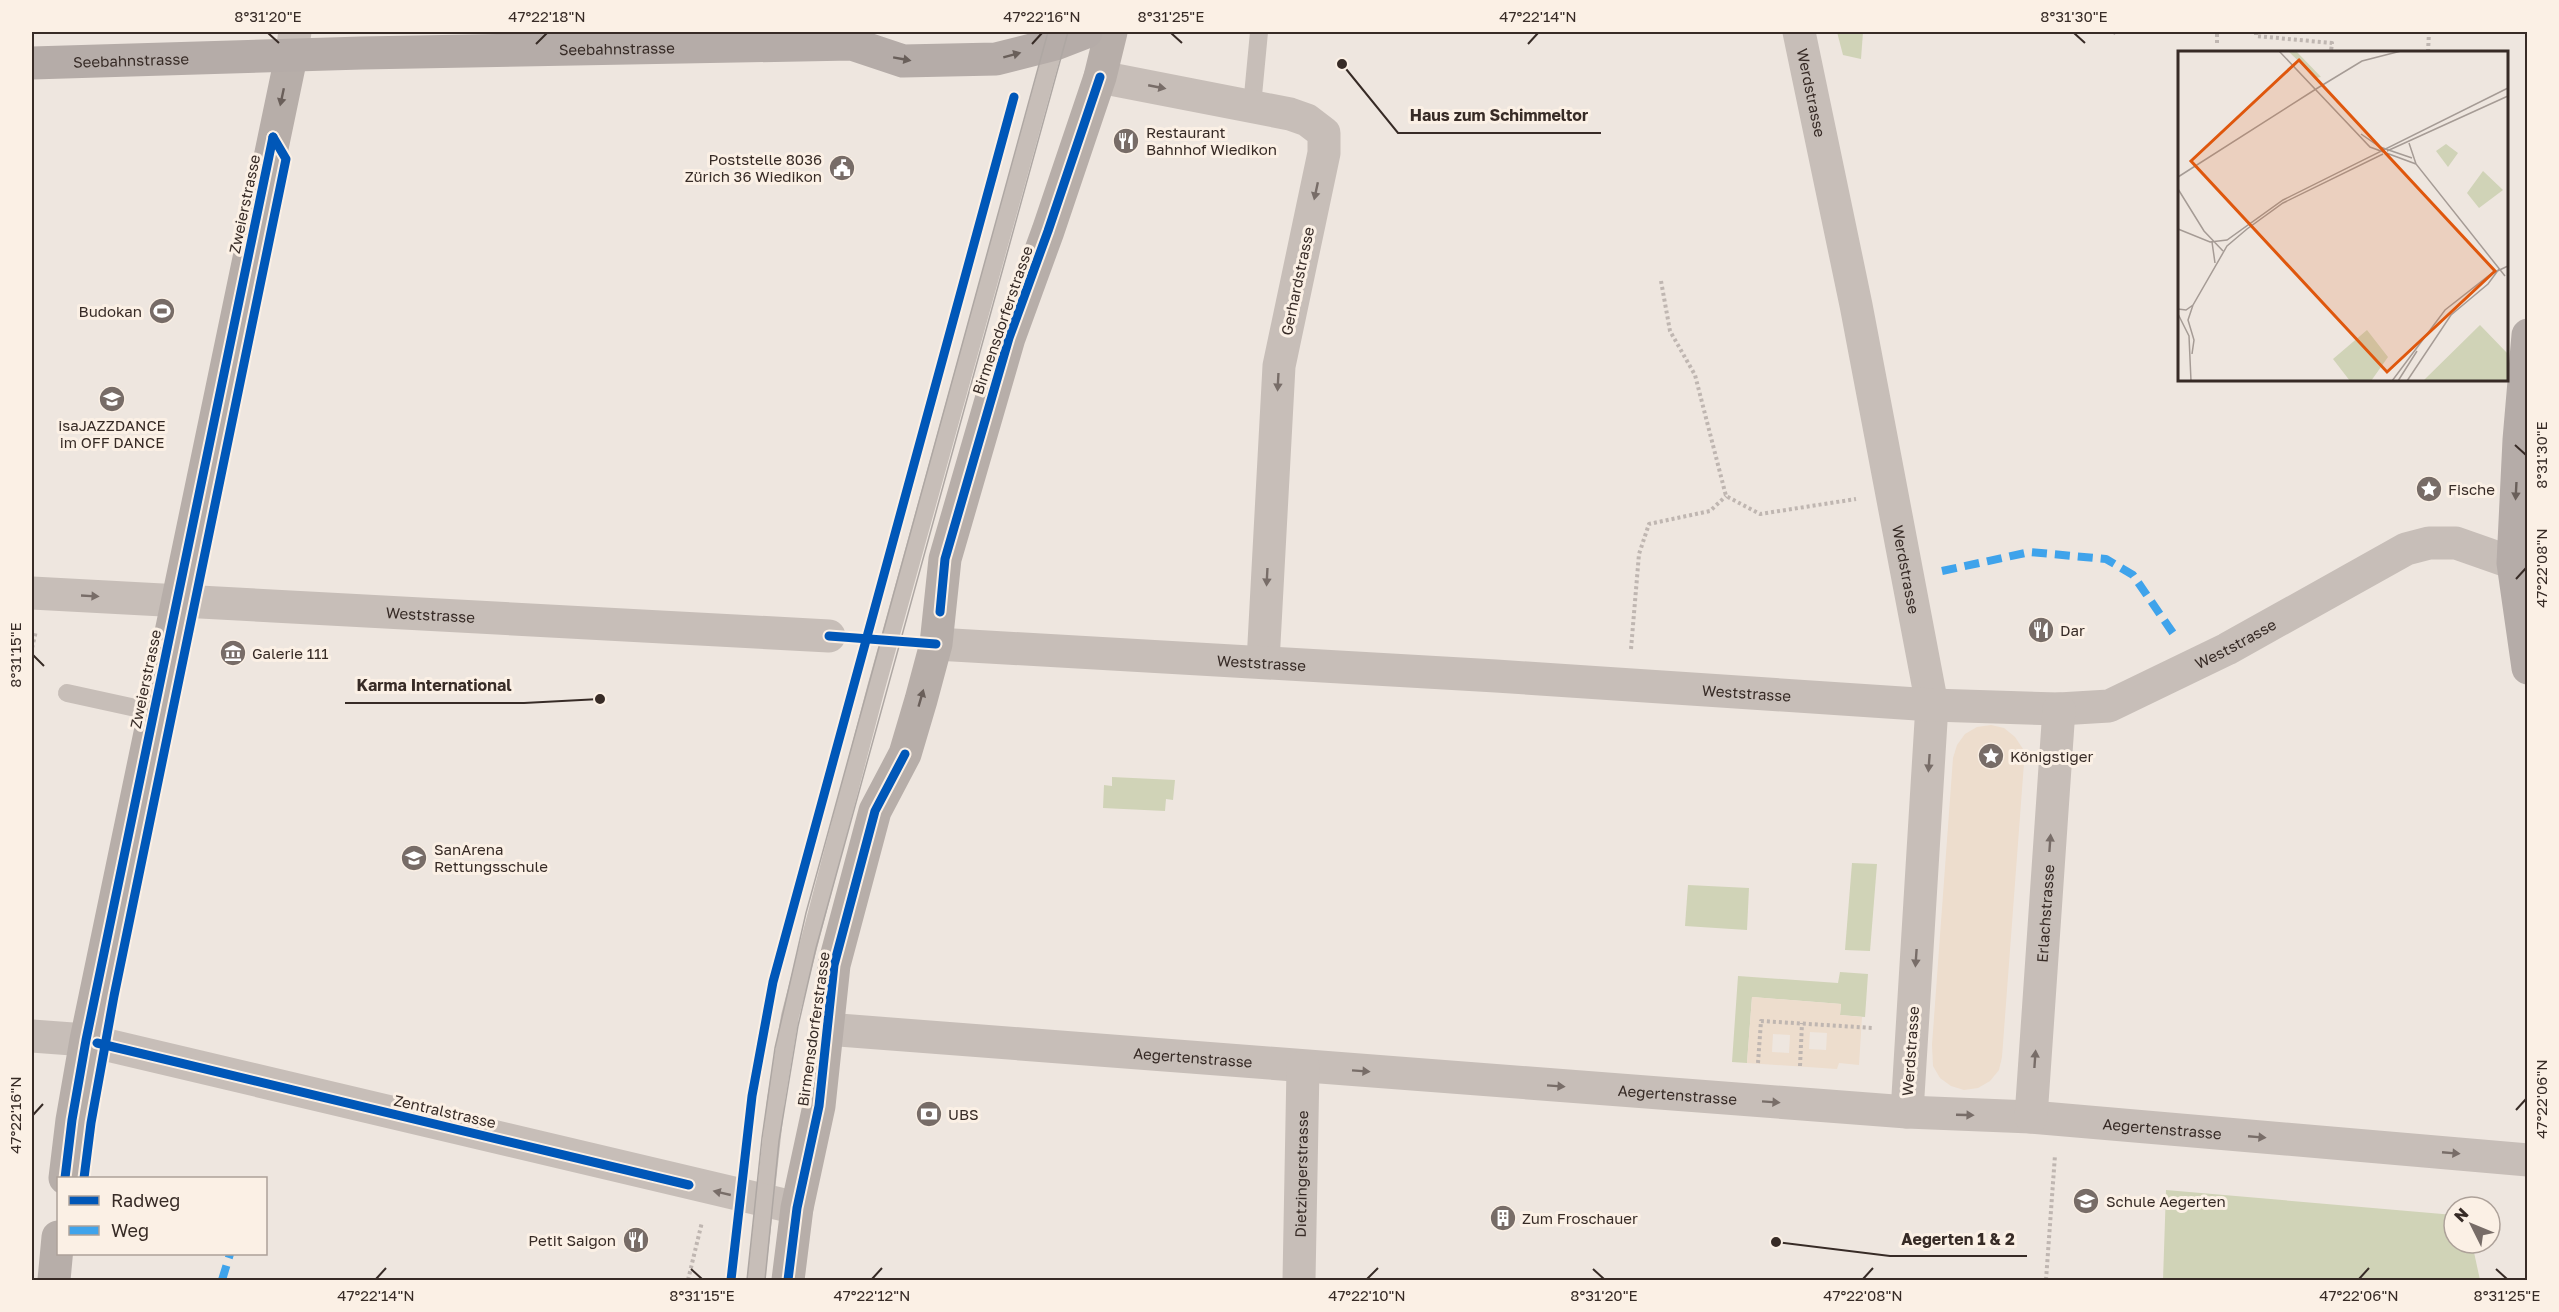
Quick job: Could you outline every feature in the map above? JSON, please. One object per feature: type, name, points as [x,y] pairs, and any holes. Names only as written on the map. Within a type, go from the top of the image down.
[{"type":"main road","points":[[852,45],[886,32]]},
{"type":"main road","name":"Seebahnstrasse","points":[[32,63],[293,44],[362,53],[852,45],[903,61],[954,62],[996,59],[1056,38],[1086,32]]},
{"type":"main road","name":"Birmensdorferstrasse","points":[[788,1281],[797,1208],[819,1106],[834,965],[875,811],[905,754],[936,644],[945,559],[1009,338],[1100,76],[1111,32]]},
{"type":"main road","name":"Zweierstrasse","points":[[65,1177],[72,1120],[86,1040],[293,44]]},
{"type":"main road","points":[[2528,335],[2518,440],[2513,563],[2528,668]]},
{"type":"main road","points":[[54,1281],[57,1248]]},
{"type":"street","name":"Werdstrasse","points":[[1799,32],[1856,305],[1932,705],[1907,1112]]},
{"type":"street","name":"Gerhardstrasse","points":[[1100,76],[1252,106],[1307,120],[1324,133],[1324,153],[1279,366],[1263,662]]},
{"type":"street","name":"Weststrasse","points":[[936,644],[1263,662],[1932,705],[2059,709],[2109,706],[2141,692],[2227,649],[2406,549],[2429,543],[2456,543],[2513,563]]},
{"type":"street","name":"Weststrasse","points":[[32,593],[829,636]]},
{"type":"street","name":"Erlachstrasse","points":[[2031,1117],[2059,709]]},
{"type":"street","name":"Aegertenstrasse","points":[[826,1029],[1907,1112],[2031,1117],[2528,1160]]},
{"type":"street","name":"Zentralstrasse","points":[[32,1036],[86,1040],[710,1190],[797,1208]]},
{"type":"street","name":"Dietzingerstrasse","points":[[1299,1281],[1303,1067]]},
{"type":"lane","points":[[1252,106],[1259,32]]},
{"type":"lane","name":"Birmensdorferstrasse","points":[[756,1281],[776,1100],[790,1016],[876,687],[1056,38]]},
{"type":"lane","points":[[67,693],[154,712]]},
{"type":"path","points":[[2217,32],[2217,43]]},
{"type":"path","points":[[2256,32],[2256,36],[2332,44],[2331,51]]},
{"type":"path","points":[[2428,32],[2428,51]]},
{"type":"path","points":[[1661,281],[1670,332],[1695,375],[1726,496],[1760,514],[1863,498]]},
{"type":"path","points":[[1630,649],[1639,554],[1649,524],[1710,511],[1726,496]]},
{"type":"path","points":[[32,648],[37,630]]},
{"type":"path","points":[[1757,1070],[1761,1021],[1873,1028]]},
{"type":"path","points":[[1799,1073],[1802,1023]]},
{"type":"path","points":[[2046,1281],[2055,1148]]},
{"type":"path","points":[[688,1281],[710,1190]]},
{"type":"green space","points":[[1837,32],[1863,32],[1861,59],[1843,55]]},
{"type":"green space","points":[[1112,777],[1175,780],[1173,800],[1166,799],[1165,811],[1103,808],[1104,785],[1112,786]]},
{"type":"green space","points":[[1852,863],[1877,864],[1870,951],[1845,950]]},
{"type":"green space","points":[[1688,885],[1749,888],[1747,930],[1685,926]]},
{"type":"green space","points":[[1840,972],[1868,974],[1865,1017],[1840,1015],[1841,1004],[1752,997],[1747,1063],[1732,1062],[1738,976],[1838,983]]},
{"type":"green space","points":[[2166,1190],[2442,1214],[2442,1255],[2475,1255],[2480,1280],[2163,1280]]},
{"type":"shaded area","points":[[1991,725],[2004,728],[2015,737],[2023,749],[2024,763],[2002,1057],[1999,1070],[1990,1081],[1978,1088],[1964,1090],[1951,1086],[1940,1078],[1933,1066],[1932,1045],[1953,758],[1957,745],[1965,734],[1977,727]]},
{"type":"shaded area","points":[[1752,997],[1841,1004],[1840,1015],[1862,1017],[1859,1065],[1839,1063],[1837,1069],[1747,1063]],"holes":[[[1810,1032],[1827,1033],[1826,1050],[1809,1049]],[[1773,1034],[1790,1035],[1789,1053],[1772,1052]]]},
{"type":"tram line","points":[[747,1280],[762,1138],[775,1048],[806,913],[1048,32]]},
{"type":"tram line","points":[[765,1280],[779,1141],[798,1026],[816,948],[1068,32]]},
{"type":"marked path","points":[[1942,571],[2030,552],[2106,559],[2133,575],[2175,636]]},
{"type":"marked path","points":[[222,1280],[230,1255]]},
{"type":"cycle path","points":[[940,612],[945,559],[1009,338],[1100,77]]},
{"type":"cycle path","points":[[731,1280],[752,1096],[773,982],[1014,97]]},
{"type":"cycle path","points":[[65,1177],[86,1040],[273,137]]},
{"type":"cycle path","points":[[84,1177],[91,1123],[114,996],[286,159],[273,137]]},
{"type":"cycle path","points":[[829,636],[936,644]]},
{"type":"cycle path","points":[[788,1280],[797,1208],[819,1106],[834,965],[875,811],[905,754]]},
{"type":"cycle path","points":[[97,1043],[689,1185]]},
{"type":"place","name":"Haus zum Schimmeltor","points":[[1342,64]]},
{"type":"place","name":"Restaurant Bahnhof Wiedikon","points":[[1126,141]]},
{"type":"place","name":"Poststelle 8036 Zürich 36 Wiedikon","points":[[842,168]]},
{"type":"place","name":"Budokan","points":[[162,311]]},
{"type":"place","name":"isaJAZZDANCE im OFF DANCE","points":[[112,399]]},
{"type":"place","name":"Fische","points":[[2429,489]]},
{"type":"place","name":"Dar","points":[[2041,630]]},
{"type":"place","name":"Galerie 111","points":[[233,653]]},
{"type":"place","name":"Karma International","points":[[600,699]]},
{"type":"place","name":"Königstiger","points":[[1991,756]]},
{"type":"place","name":"SanArena Rettungsschule","points":[[414,858]]},
{"type":"place","name":"UBS","points":[[929,1114]]},
{"type":"place","name":"Schule Aegerten","points":[[2086,1201]]},
{"type":"place","name":"Zum Froschauer","points":[[1503,1218]]},
{"type":"place","name":"Petit Saigon","points":[[636,1240]]},
{"type":"place","name":"Aegerten 1 & 2","points":[[1776,1242]]}]
